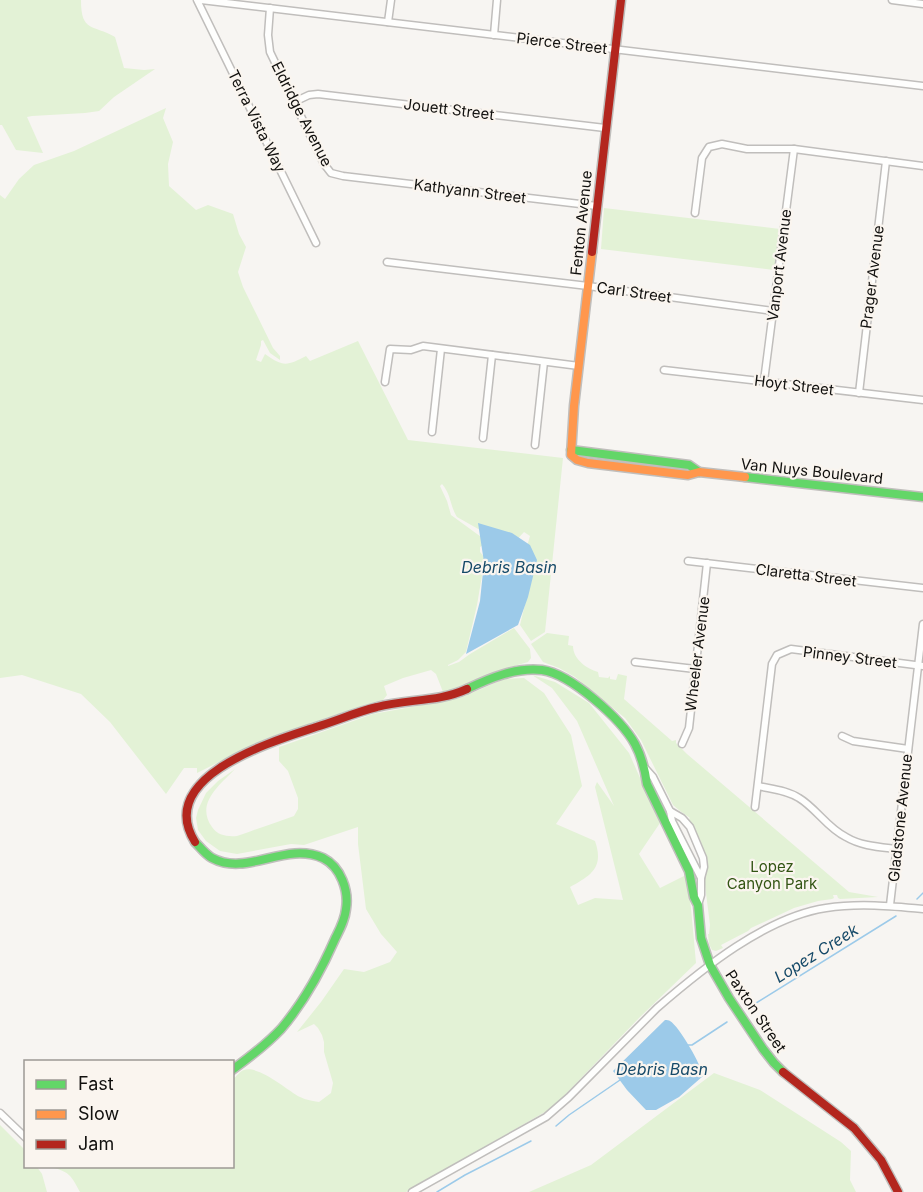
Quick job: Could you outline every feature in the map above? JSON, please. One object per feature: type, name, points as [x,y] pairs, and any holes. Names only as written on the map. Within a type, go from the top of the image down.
[{"type":"street","name":"Pierce Street","points":[[199,0],[242,2],[270,8],[923,86]]},
{"type":"street","name":"Terra Vista Way","points":[[199,0],[316,243]]},
{"type":"street","points":[[388,22],[391,0]]},
{"type":"street","points":[[494,35],[497,0]]},
{"type":"street","name":"Fenton Avenue","points":[[571,450],[621,0]]},
{"type":"street","points":[[892,0],[923,4]]},
{"type":"street","name":"Eldridge Avenue","points":[[270,8],[268,35],[270,52],[324,164],[331,173],[343,176]]},
{"type":"street","name":"Jouett Street","points":[[294,102],[309,95],[318,94],[606,128]]},
{"type":"street","points":[[695,213],[702,158],[709,147],[722,144],[747,149],[794,149],[923,166]]},
{"type":"street","name":"Vanport Avenue","points":[[764,381],[794,149]]},
{"type":"street","name":"Prager Avenue","points":[[859,393],[886,161]]},
{"type":"street","name":"Kathyann Street","points":[[343,176],[597,206]]},
{"type":"street","name":"Carl Street","points":[[387,262],[773,311]]},
{"type":"street","points":[[385,382],[390,349],[411,350],[423,346],[579,366]]},
{"type":"street","points":[[432,432],[441,349]]},
{"type":"street","points":[[483,438],[492,355]]},
{"type":"street","points":[[535,445],[544,362]]},
{"type":"street","name":"Hoyt Street","points":[[664,370],[923,400]]},
{"type":"street","name":"Van Nuys Boulevard","points":[[699,472],[689,465],[571,450],[572,457],[583,462],[688,475],[699,472],[923,497]]},
{"type":"street","points":[[652,470],[653,460]]},
{"type":"street","name":"Claretta Street","points":[[688,561],[923,588]]},
{"type":"street","name":"Wheeler Avenue","points":[[682,744],[688,728],[707,563]]},
{"type":"street","name":"Gladstone Avenue","points":[[890,905],[920,665],[923,624]]},
{"type":"street","name":"Pinney Street","points":[[758,786],[772,663],[777,655],[791,649],[920,665]]},
{"type":"street","points":[[634,662],[695,669]]},
{"type":"street","name":"Paxton Street","points":[[234,1069],[271,1039],[305,997],[328,957],[343,920],[347,900],[339,873],[324,859],[314,854],[294,852],[237,864],[211,858],[200,849],[192,838],[189,828],[188,807],[196,788],[209,776],[257,748],[355,714],[391,704],[451,695],[502,675],[537,670],[552,673],[569,682],[627,730],[645,768],[647,784],[689,871],[694,897],[698,905],[702,944],[710,965],[729,998],[774,1063],[854,1128],[881,1160],[898,1192]]},
{"type":"street","points":[[842,736],[853,741],[908,749]]},
{"type":"street","points":[[645,768],[653,777],[701,878]]},
{"type":"street","points":[[755,807],[758,786],[781,791],[799,798],[845,837],[866,845],[896,849]]},
{"type":"street","points":[[670,811],[685,821],[704,862],[698,905]]},
{"type":"street","points":[[412,1192],[546,1117],[569,1097],[657,1008],[710,965],[781,921],[827,907],[890,905],[923,909]]},
{"type":"street","points":[[0,1113],[24,1136]]},
{"type":"green space","points":[[0,0],[81,0],[83,18],[86,23],[115,37],[124,68],[155,69],[114,97],[99,111],[27,117],[43,153],[16,150],[0,125]]},
{"type":"green space","points":[[166,108],[163,118],[173,142],[168,164],[169,186],[196,210],[208,205],[233,214],[246,247],[238,272],[273,348],[280,356],[280,360],[270,353],[263,340],[256,360],[261,362],[265,354],[285,364],[306,356],[310,361],[358,341],[408,440],[563,458],[545,632],[531,641],[520,625],[534,567],[526,550],[530,536],[524,532],[510,547],[457,517],[447,492],[442,484],[440,486],[451,515],[488,542],[480,547],[480,552],[485,558],[466,652],[448,666],[459,662],[514,628],[530,649],[531,658],[528,662],[497,671],[443,692],[436,674],[431,670],[403,678],[384,686],[387,695],[383,700],[265,739],[197,773],[197,768],[184,768],[166,794],[110,722],[81,694],[22,675],[0,678],[0,195],[5,199],[19,179],[34,165],[74,151]]},
{"type":"green space","points":[[604,208],[780,229],[774,270],[601,249]]},
{"type":"green space","name":"Lopez Canyon Park","points":[[547,633],[569,636],[568,645],[573,646],[575,655],[585,666],[598,672],[599,677],[608,678],[610,676],[610,679],[616,680],[618,674],[627,676],[624,699],[672,741],[676,740],[676,743],[687,754],[849,892],[878,897],[840,899],[837,895],[833,895],[832,899],[794,908],[751,928],[721,945],[723,948],[712,950],[709,944],[710,925],[704,877],[707,862],[690,818],[673,805],[641,740],[625,718],[575,677],[543,662],[531,644]]},
{"type":"green space","points":[[532,675],[555,682],[589,703],[629,753],[660,823],[639,854],[660,888],[686,875],[696,963],[558,1102],[545,1112],[406,1192],[80,1192],[69,1175],[53,1168],[234,1168],[234,1078],[241,1072],[250,1069],[257,1071],[300,1097],[310,1100],[319,1102],[331,1093],[333,1083],[324,1052],[322,1035],[314,1024],[297,1032],[344,969],[364,972],[390,962],[397,952],[381,934],[366,909],[358,827],[304,845],[291,844],[237,854],[220,851],[206,841],[198,830],[196,818],[206,793],[235,769],[212,795],[206,810],[207,818],[219,834],[237,836],[294,816],[298,809],[298,798],[288,771],[279,761],[279,747],[373,714],[460,698],[504,679],[524,678],[544,693],[571,735],[582,786],[556,824],[595,841],[598,857],[597,864],[590,874],[570,887],[578,905],[595,898],[623,900],[595,787],[597,782],[614,806],[577,721],[552,688]]},
{"type":"green space","points":[[714,1073],[760,1090],[841,1142],[851,1151],[850,1180],[856,1192],[529,1192],[591,1165]]},
{"type":"green space","points":[[0,1125],[24,1149],[24,1168],[38,1168],[42,1174],[47,1192],[0,1192]]},
{"type":"water","name":"Debris Basin","points":[[478,523],[512,533],[530,545],[537,560],[518,625],[466,654],[480,601],[484,562]]},
{"type":"water","name":"Debris Basn","points":[[665,1020],[674,1024],[684,1038],[703,1076],[679,1097],[656,1110],[646,1110],[613,1071]]},
{"type":"waterway","name":"Lopez Creek","points":[[917,899],[923,893]]},
{"type":"waterway","name":"Lopez Creek","points":[[748,1008],[896,916]]},
{"type":"waterway","name":"Lopez Creek","points":[[687,1045],[692,1045],[727,1022]]},
{"type":"waterway","name":"Lopez Creek","points":[[556,1126],[620,1080]]},
{"type":"waterway","name":"Lopez Creek","points":[[437,1192],[531,1141]]},
{"type":"traffic: fast","points":[[571,450],[689,465],[699,472]]},
{"type":"traffic: fast","points":[[745,477],[923,497]]},
{"type":"traffic: fast","points":[[467,689],[494,677],[513,672],[542,670],[567,680],[594,699],[619,722],[640,754],[647,784],[689,871],[694,897],[698,905],[701,938],[710,965],[763,1049],[783,1072]]},
{"type":"traffic: fast","points":[[195,842],[209,856],[225,863],[239,864],[295,854],[309,854],[323,858],[335,867],[345,887],[347,902],[342,924],[305,997],[281,1029],[258,1051],[234,1069]]},
{"type":"traffic: slow","points":[[592,252],[574,406],[571,455],[577,460],[588,463],[688,475],[699,472],[745,477]]},
{"type":"traffic: jam","points":[[592,252],[621,0]]},
{"type":"traffic: jam","points":[[195,842],[187,819],[191,798],[204,780],[224,765],[248,752],[361,711],[388,704],[445,696],[467,689]]},
{"type":"traffic: jam","points":[[783,1072],[854,1128],[881,1160],[898,1192]]}]
